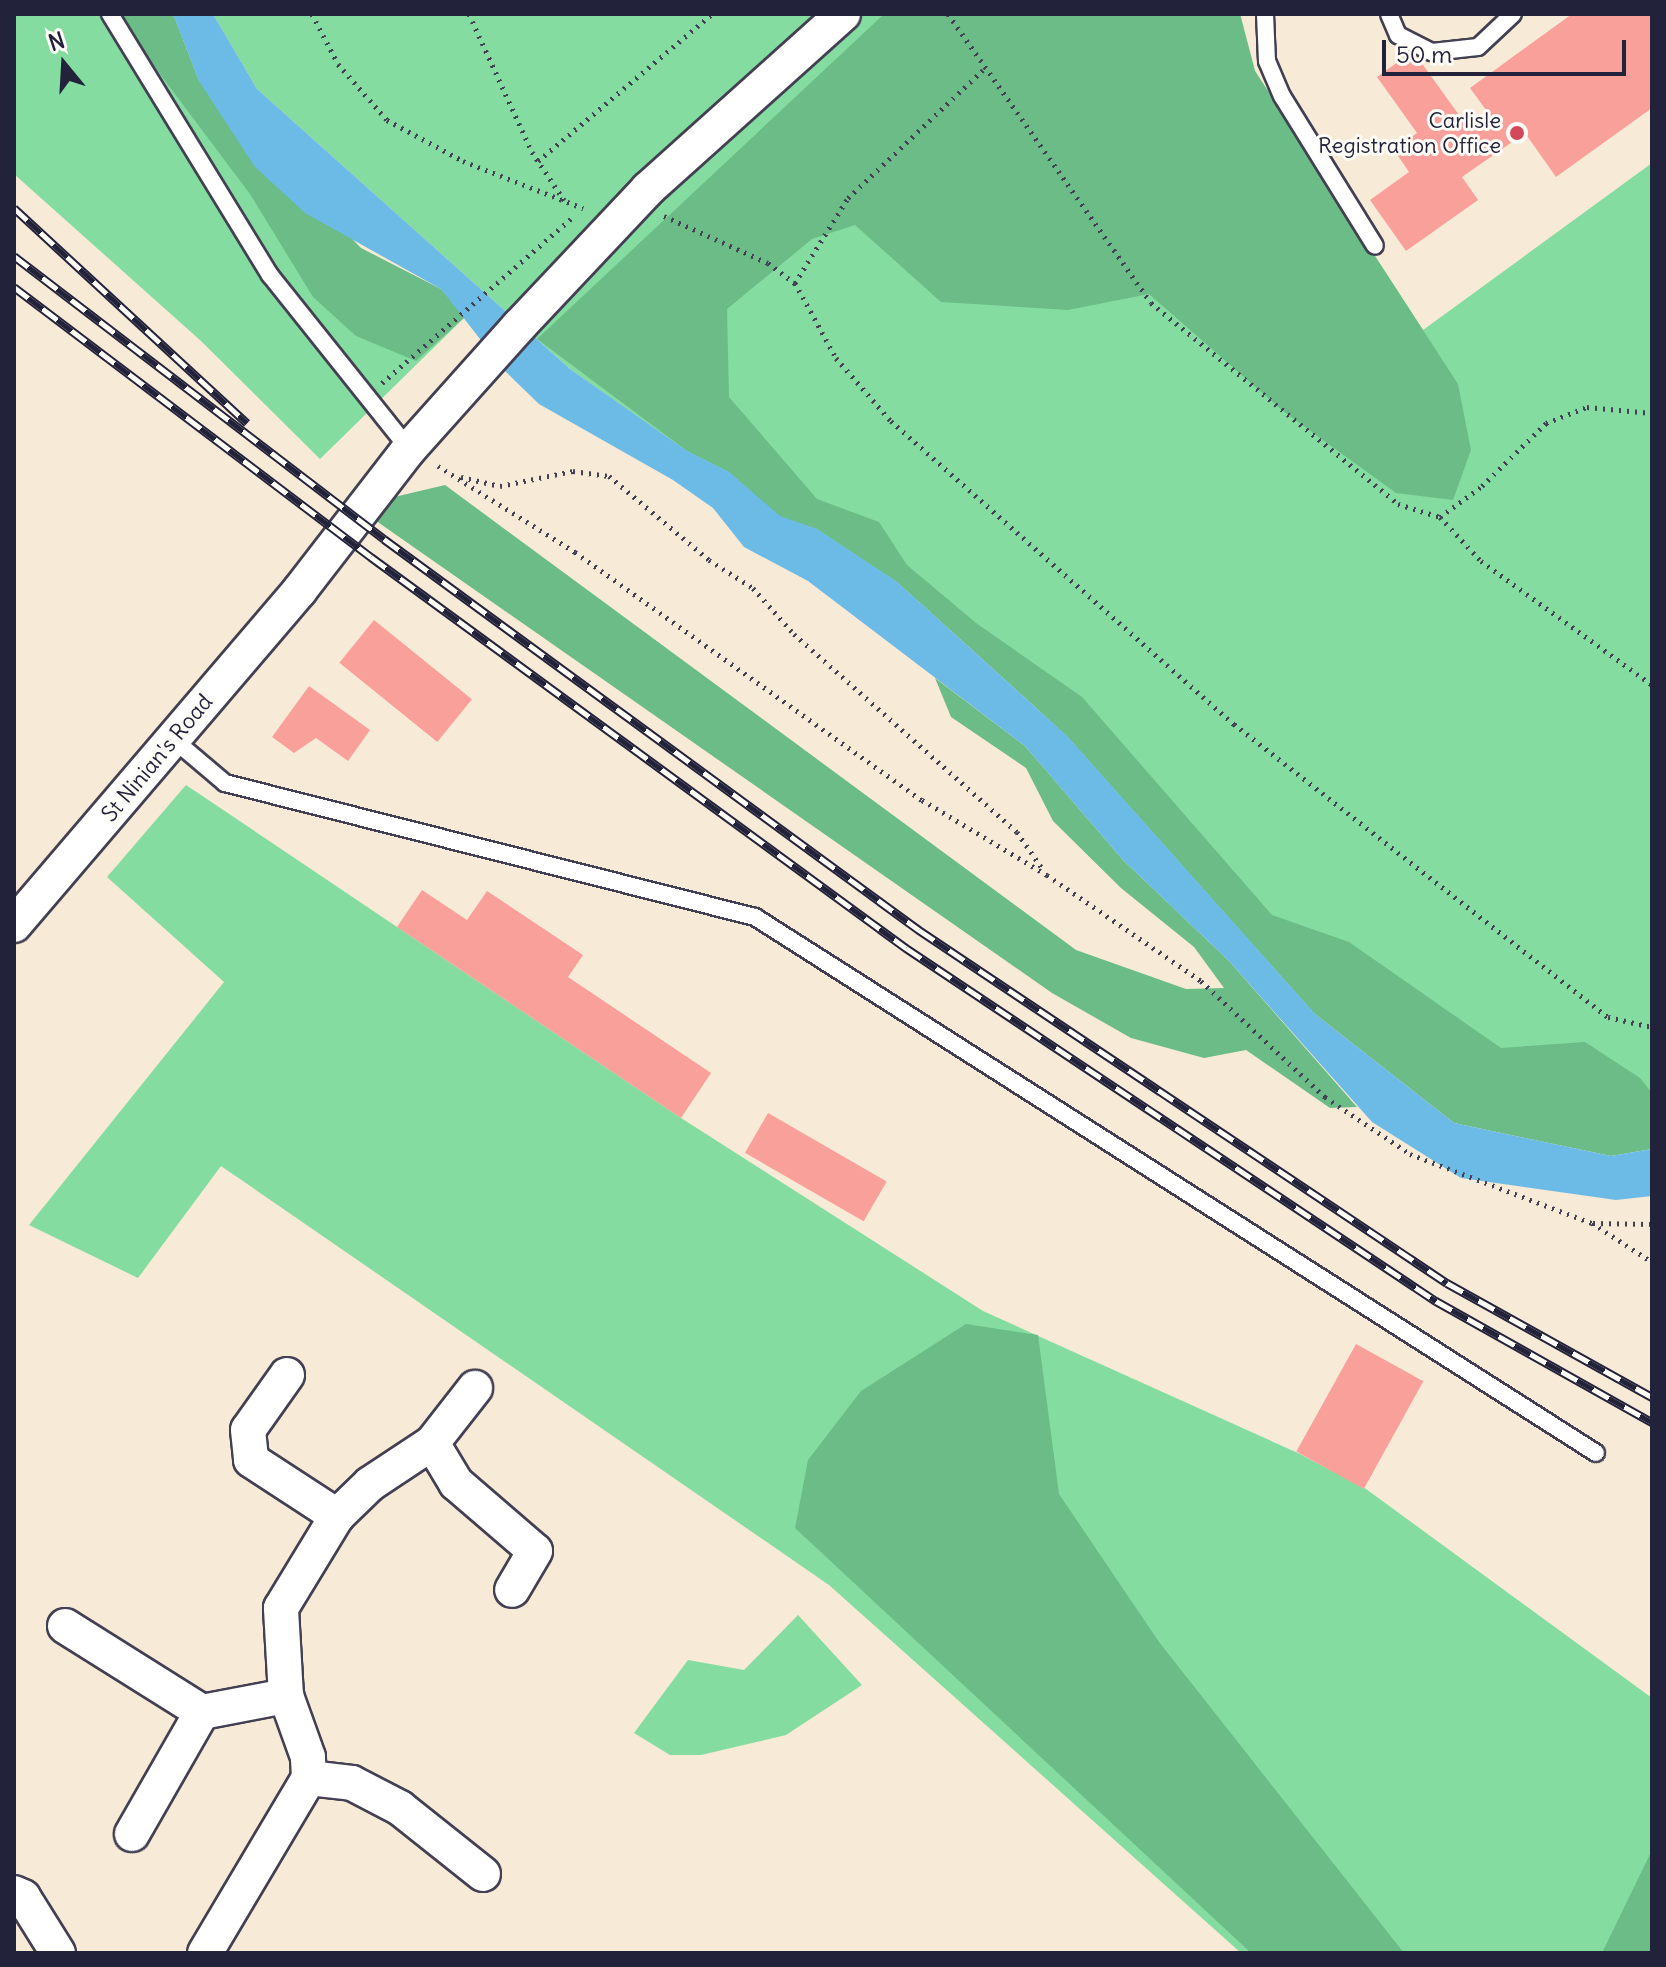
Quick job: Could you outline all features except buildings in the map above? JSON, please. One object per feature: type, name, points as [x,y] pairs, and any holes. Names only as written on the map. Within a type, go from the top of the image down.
[{"type":"street","name":"St Ninian's Road","points":[[14,925],[300,590],[409,449],[636,203],[784,62],[843,14]]},
{"type":"street","points":[[287,1375],[248,1430],[251,1460],[337,1516]]},
{"type":"street","points":[[205,1953],[309,1778],[308,1757],[286,1696],[281,1608],[337,1516],[370,1484],[432,1443],[475,1388]]},
{"type":"street","points":[[432,1443],[456,1483],[535,1551],[512,1590]]},
{"type":"street","points":[[65,1626],[202,1712],[286,1696]]},
{"type":"street","points":[[132,1834],[202,1712]]},
{"type":"street","points":[[309,1778],[352,1783],[400,1808],[483,1874]]},
{"type":"street","points":[[14,1893],[23,1897],[58,1953]]},
{"type":"lane","points":[[110,14],[270,275],[409,449]]},
{"type":"lane","points":[[1265,14],[1267,61],[1282,96],[1375,246]]},
{"type":"lane","points":[[1389,14],[1398,35],[1432,52],[1478,47],[1513,14]]},
{"type":"lane","points":[[173,739],[225,783],[755,917],[1596,1453]]},
{"type":"path","points":[[312,14],[338,64],[387,120],[463,161],[583,208]]},
{"type":"path","points":[[469,14],[538,161],[565,201]]},
{"type":"path","points":[[538,161],[712,14]]},
{"type":"path","points":[[948,14],[984,69],[1016,106],[1151,303],[1398,504],[1440,517],[1481,561],[1652,685]]},
{"type":"path","points":[[795,283],[848,198],[984,69]]},
{"type":"path","points":[[636,203],[768,263],[795,283],[836,358],[891,421],[1234,724],[1578,988],[1608,1017],[1652,1027]]},
{"type":"path","points":[[1440,517],[1482,486],[1546,423],[1587,407],[1652,413]]},
{"type":"path","points":[[409,449],[575,552],[922,800],[1047,875],[1201,981],[1325,1097],[1410,1154],[1592,1223],[1652,1262]]},
{"type":"path","points":[[456,476],[500,486],[573,471],[609,476],[709,560],[753,588],[794,634],[1017,832],[1047,875]]},
{"type":"path","points":[[1592,1223],[1652,1224]]},
{"type":"green space","points":[[14,14],[173,14],[199,81],[305,213],[465,317],[320,459],[201,341],[14,174]]},
{"type":"green space","points":[[115,14],[173,14],[199,81],[361,248],[441,289],[465,317],[416,361],[356,336],[313,297],[250,194]]},
{"type":"green space","points":[[213,14],[1240,14],[1255,71],[1423,330],[1652,163],[1652,1149],[1315,1014],[1034,704],[897,582],[780,517],[570,369],[257,89]]},
{"type":"green space","points":[[884,14],[1240,14],[1255,71],[1458,384],[1471,450],[1453,500],[1396,493],[1283,411],[1149,294],[1068,310],[941,302],[855,225],[812,239],[727,309],[729,397],[817,499],[879,522],[907,565],[976,623],[1082,697],[1272,915],[1349,942],[1501,1048],[1585,1042],[1640,1078],[1652,1093],[1652,1149],[1611,1156],[1454,1123],[1315,1014],[1067,736],[897,582],[817,529],[780,517],[729,472],[687,451],[537,339]]},
{"type":"green space","points":[[445,485],[1076,950],[1186,989],[1224,988],[1194,947],[1121,888],[1053,821],[1026,768],[951,717],[935,678],[1025,746],[1123,860],[1229,961],[1357,1107],[1330,1108],[1246,1050],[1204,1058],[1131,1038],[1052,993],[372,518],[390,498]]},
{"type":"green space","points":[[186,785],[681,1118],[983,1311],[1298,1453],[1366,1489],[1652,1698],[1652,1953],[1241,1953],[829,1585],[221,1166],[138,1278],[29,1225],[224,982],[107,877]]},
{"type":"green space","points":[[966,1324],[1038,1335],[1059,1494],[1159,1642],[1404,1953],[1251,1953],[795,1528],[808,1460],[861,1391]]},
{"type":"green space","points":[[798,1615],[862,1685],[786,1735],[701,1755],[670,1755],[634,1733],[688,1660],[744,1670]]},
{"type":"green space","points":[[1652,1850],[1652,1953],[1602,1953]]},
{"type":"water","points":[[173,14],[213,14],[257,89],[570,369],[687,451],[729,472],[780,516],[817,529],[897,582],[1067,736],[1315,1014],[1454,1123],[1611,1156],[1652,1149],[1652,1196],[1616,1200],[1461,1178],[1372,1122],[1229,961],[1123,860],[1025,746],[808,581],[744,547],[713,508],[673,480],[539,404],[505,371],[441,289],[305,213],[255,167],[199,81]]},
{"type":"railway","points":[[14,208],[247,423]]},
{"type":"railway","points":[[14,256],[384,539],[919,930],[1447,1283],[1652,1397]]},
{"type":"railway","points":[[14,287],[371,557],[906,948],[1436,1301],[1652,1422]]},
{"type":"place","name":"Carlisle Registration Office","points":[[1517,133]]}]
